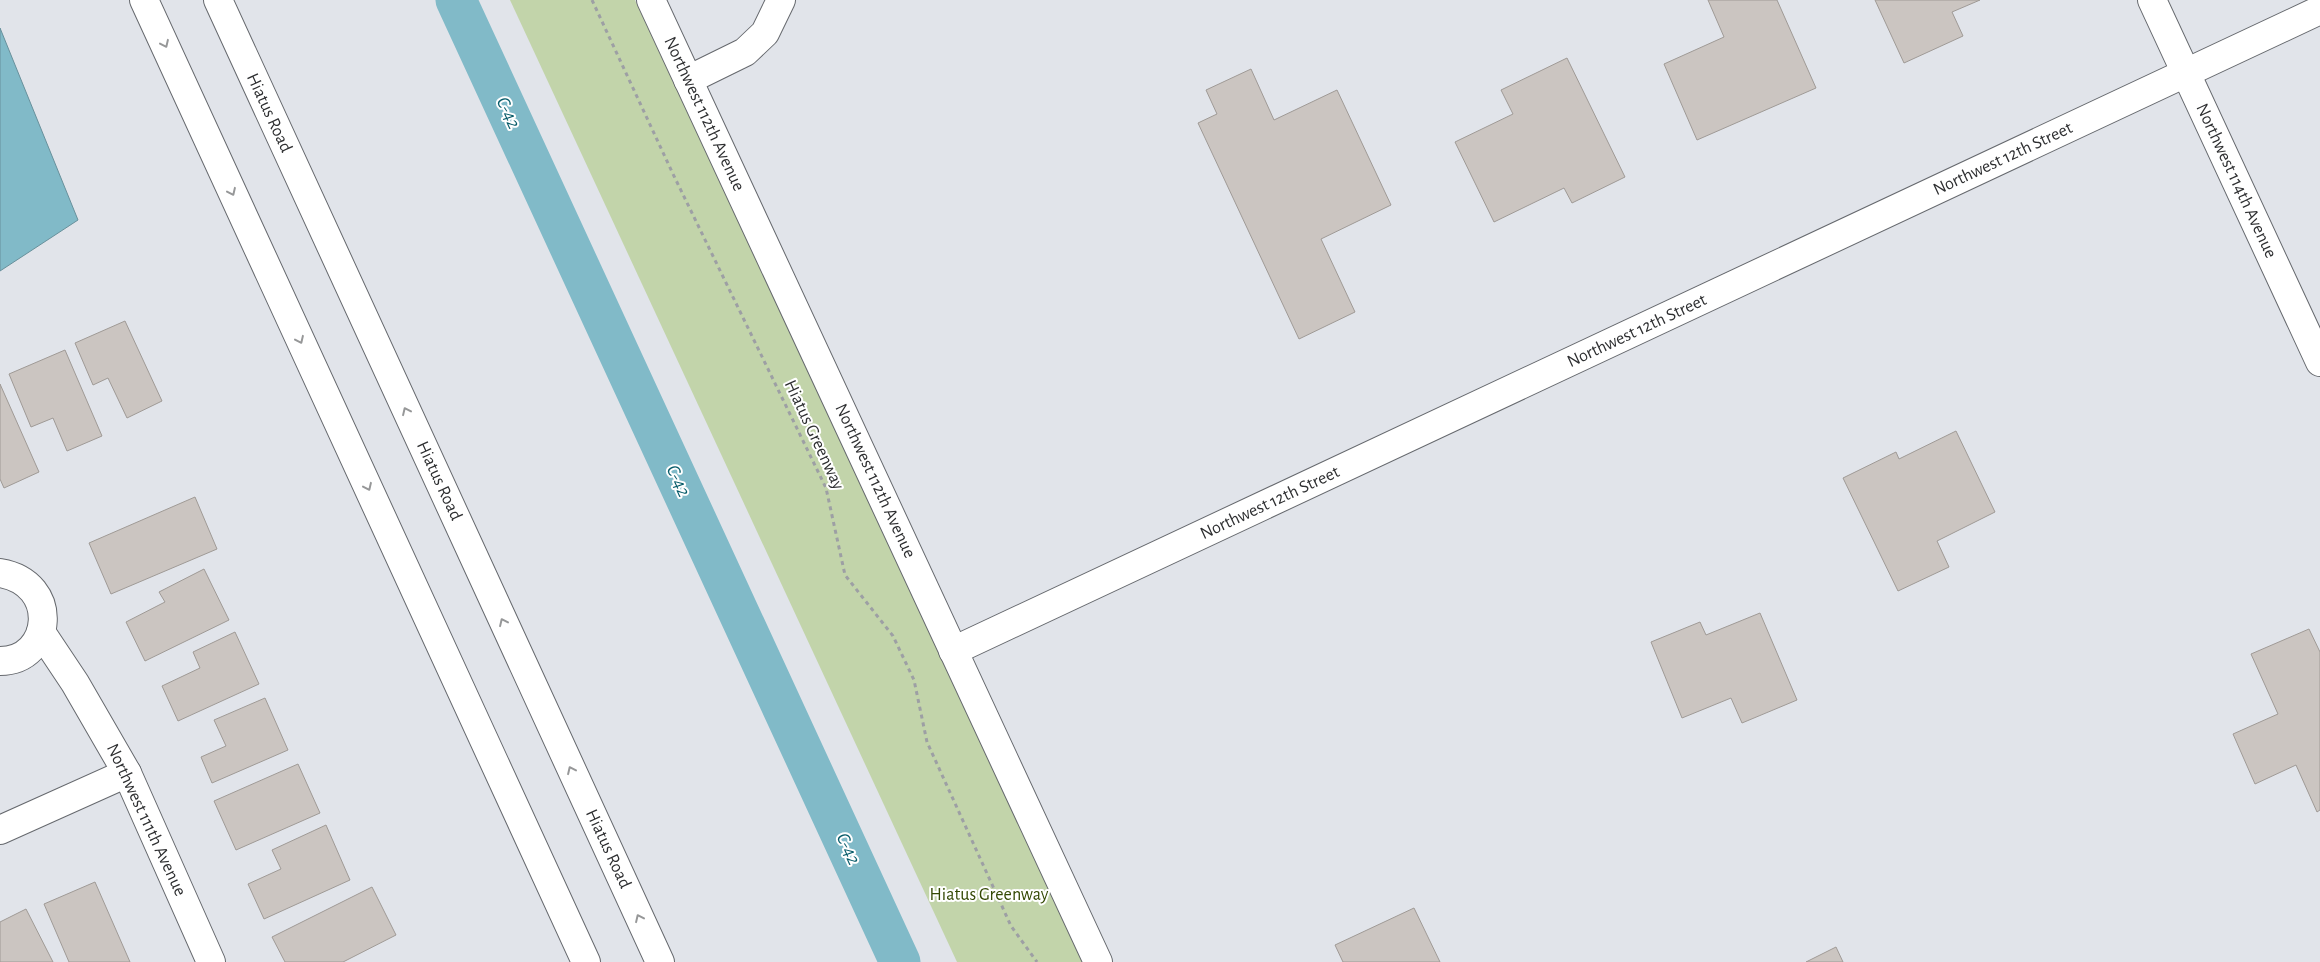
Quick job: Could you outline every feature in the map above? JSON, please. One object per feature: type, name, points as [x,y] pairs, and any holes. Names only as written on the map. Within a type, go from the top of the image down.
[{"type":"street","points":[[144,0],[586,962]]},
{"type":"street","name":"Hiatus Road","points":[[218,0],[660,962]]},
{"type":"street","name":"Northwest 112th Avenue","points":[[651,0],[1098,962]]},
{"type":"street","points":[[688,80],[745,52],[765,33],[781,0]]},
{"type":"street","name":"Northwest 114th Avenue","points":[[2152,0],[2320,362]]},
{"type":"street","name":"Northwest 12th Street","points":[[954,651],[2320,10]]},
{"type":"street","points":[[0,573],[13,575],[25,582],[35,592],[42,604],[43,618],[41,632],[33,645],[22,655],[8,661],[0,661]]},
{"type":"street","name":"Northwest 111th Avenue","points":[[41,632],[74,683],[127,773],[211,962]]},
{"type":"street","points":[[0,830],[127,773]]},
{"type":"path","name":"Hiatus Greenway","points":[[592,0],[672,174],[826,488],[845,575],[893,636],[914,680],[927,742],[1012,926],[1037,962]]},
{"type":"green space","name":"Hiatus Greenway","points":[[510,0],[635,0],[1084,962],[957,962]]},
{"type":"water","points":[[0,28],[78,220],[0,271]]},
{"type":"building","points":[[1708,0],[1777,0],[1816,88],[1697,140],[1664,64],[1724,37]]},
{"type":"building","points":[[1875,0],[1980,0],[1952,12],[1963,36],[1904,63]]},
{"type":"building","points":[[1567,58],[1625,177],[1572,203],[1564,188],[1494,222],[1455,142],[1513,114],[1501,90]]},
{"type":"building","points":[[1251,69],[1274,120],[1337,90],[1391,205],[1321,239],[1355,312],[1299,339],[1198,123],[1217,114],[1206,90]]},
{"type":"building","points":[[125,321],[162,401],[127,418],[108,378],[93,385],[75,343]]},
{"type":"building","points":[[65,350],[102,436],[67,451],[53,418],[31,427],[9,374]]},
{"type":"building","points":[[0,384],[39,472],[4,488],[0,479]]},
{"type":"building","points":[[1956,431],[1995,512],[1937,541],[1949,567],[1898,591],[1843,478],[1896,452],[1899,459]]},
{"type":"building","points":[[195,497],[217,549],[111,594],[89,543]]},
{"type":"building","points":[[204,569],[229,620],[145,661],[126,622],[165,602],[159,592]]},
{"type":"building","points":[[1760,613],[1797,700],[1742,723],[1731,698],[1682,718],[1651,642],[1700,622],[1706,635]]},
{"type":"building","points":[[2309,629],[2320,652],[2320,810],[2317,812],[2296,765],[2255,784],[2233,734],[2278,714],[2251,654]]},
{"type":"building","points":[[235,632],[259,684],[178,721],[162,686],[200,668],[193,652]]},
{"type":"building","points":[[265,698],[288,750],[212,783],[201,757],[226,746],[214,720]]},
{"type":"building","points":[[298,764],[320,813],[236,850],[214,801]]},
{"type":"building","points":[[326,825],[350,880],[264,919],[248,884],[281,869],[272,850]]},
{"type":"building","points":[[95,882],[130,962],[69,962],[44,904]]},
{"type":"building","points":[[372,887],[396,935],[343,962],[285,962],[272,937]]},
{"type":"building","points":[[1414,908],[1440,962],[1343,962],[1335,945]]},
{"type":"building","points":[[26,909],[53,962],[0,962],[0,922]]},
{"type":"building","points":[[1836,947],[1843,962],[1806,962]]},
{"type":"waterway","name":"C-42","points":[[456,0],[900,962]]}]
